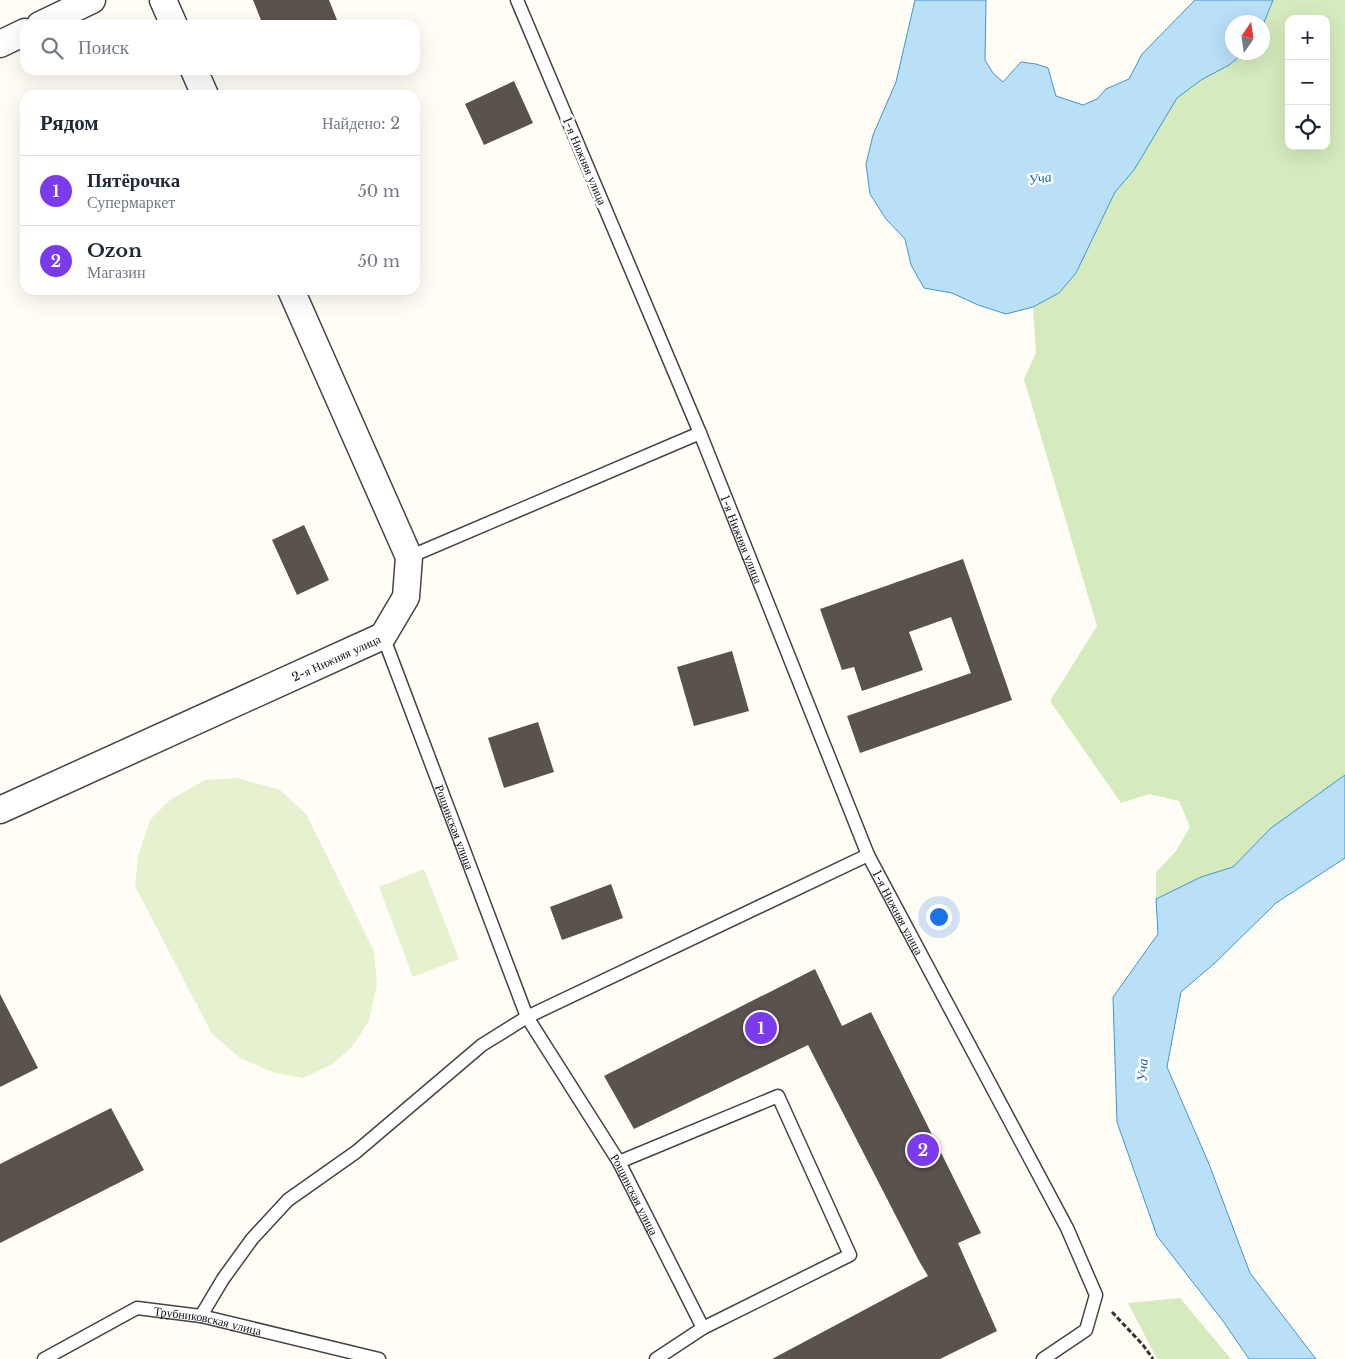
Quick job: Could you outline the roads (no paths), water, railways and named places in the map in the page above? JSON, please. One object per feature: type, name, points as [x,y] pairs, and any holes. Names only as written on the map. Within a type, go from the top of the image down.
[{"type":"street","points":[[50,20],[92,0]]},
{"type":"street","points":[[163,0],[172,20]]},
{"type":"street","points":[[0,44],[20,34]]},
{"type":"street","points":[[196,75],[203,90]]},
{"type":"street","name":"2-я Нижняя улица","points":[[0,810],[383,636],[406,597],[409,557],[293,295]]},
{"type":"lane","name":"1-я Нижняя улица","points":[[517,0],[700,433],[868,855],[1067,1228],[1096,1295],[1086,1330],[1043,1359]]},
{"type":"lane","points":[[409,557],[700,433]]},
{"type":"lane","name":"Рощинская улица","points":[[383,636],[527,1017],[619,1162],[703,1328]]},
{"type":"lane","points":[[200,1316],[223,1279],[252,1239],[288,1200],[356,1152],[482,1045],[527,1017],[868,855]]},
{"type":"lane","points":[[619,1162],[778,1096],[850,1255],[703,1328],[656,1359]]},
{"type":"lane","name":"Трубниковская улица","points":[[44,1359],[137,1308],[200,1316],[379,1359]]},
{"type":"water","name":"Уча","points":[[915,0],[986,0],[985,60],[993,73],[1003,82],[1021,62],[1048,68],[1056,96],[1083,105],[1097,99],[1106,89],[1129,79],[1142,54],[1195,0],[1273,0],[1267,15],[1225,15],[1225,60],[1235,60],[1201,80],[1177,98],[1134,170],[1115,192],[1076,273],[1059,293],[1033,307],[1006,314],[978,305],[952,293],[924,288],[911,265],[905,239],[886,219],[870,194],[866,164],[873,135],[896,82]]},
{"type":"water","name":"Уча","points":[[1345,775],[1345,858],[1276,903],[1216,962],[1181,992],[1167,1067],[1209,1164],[1250,1273],[1316,1359],[1249,1359],[1223,1321],[1157,1236],[1117,1122],[1113,997],[1158,934],[1156,899],[1201,877],[1233,867],[1271,828]]},
{"type":"place","name":"Пятёрочка","points":[[761,1028]]},
{"type":"place","name":"Ozon","points":[[923,1150]]}]
